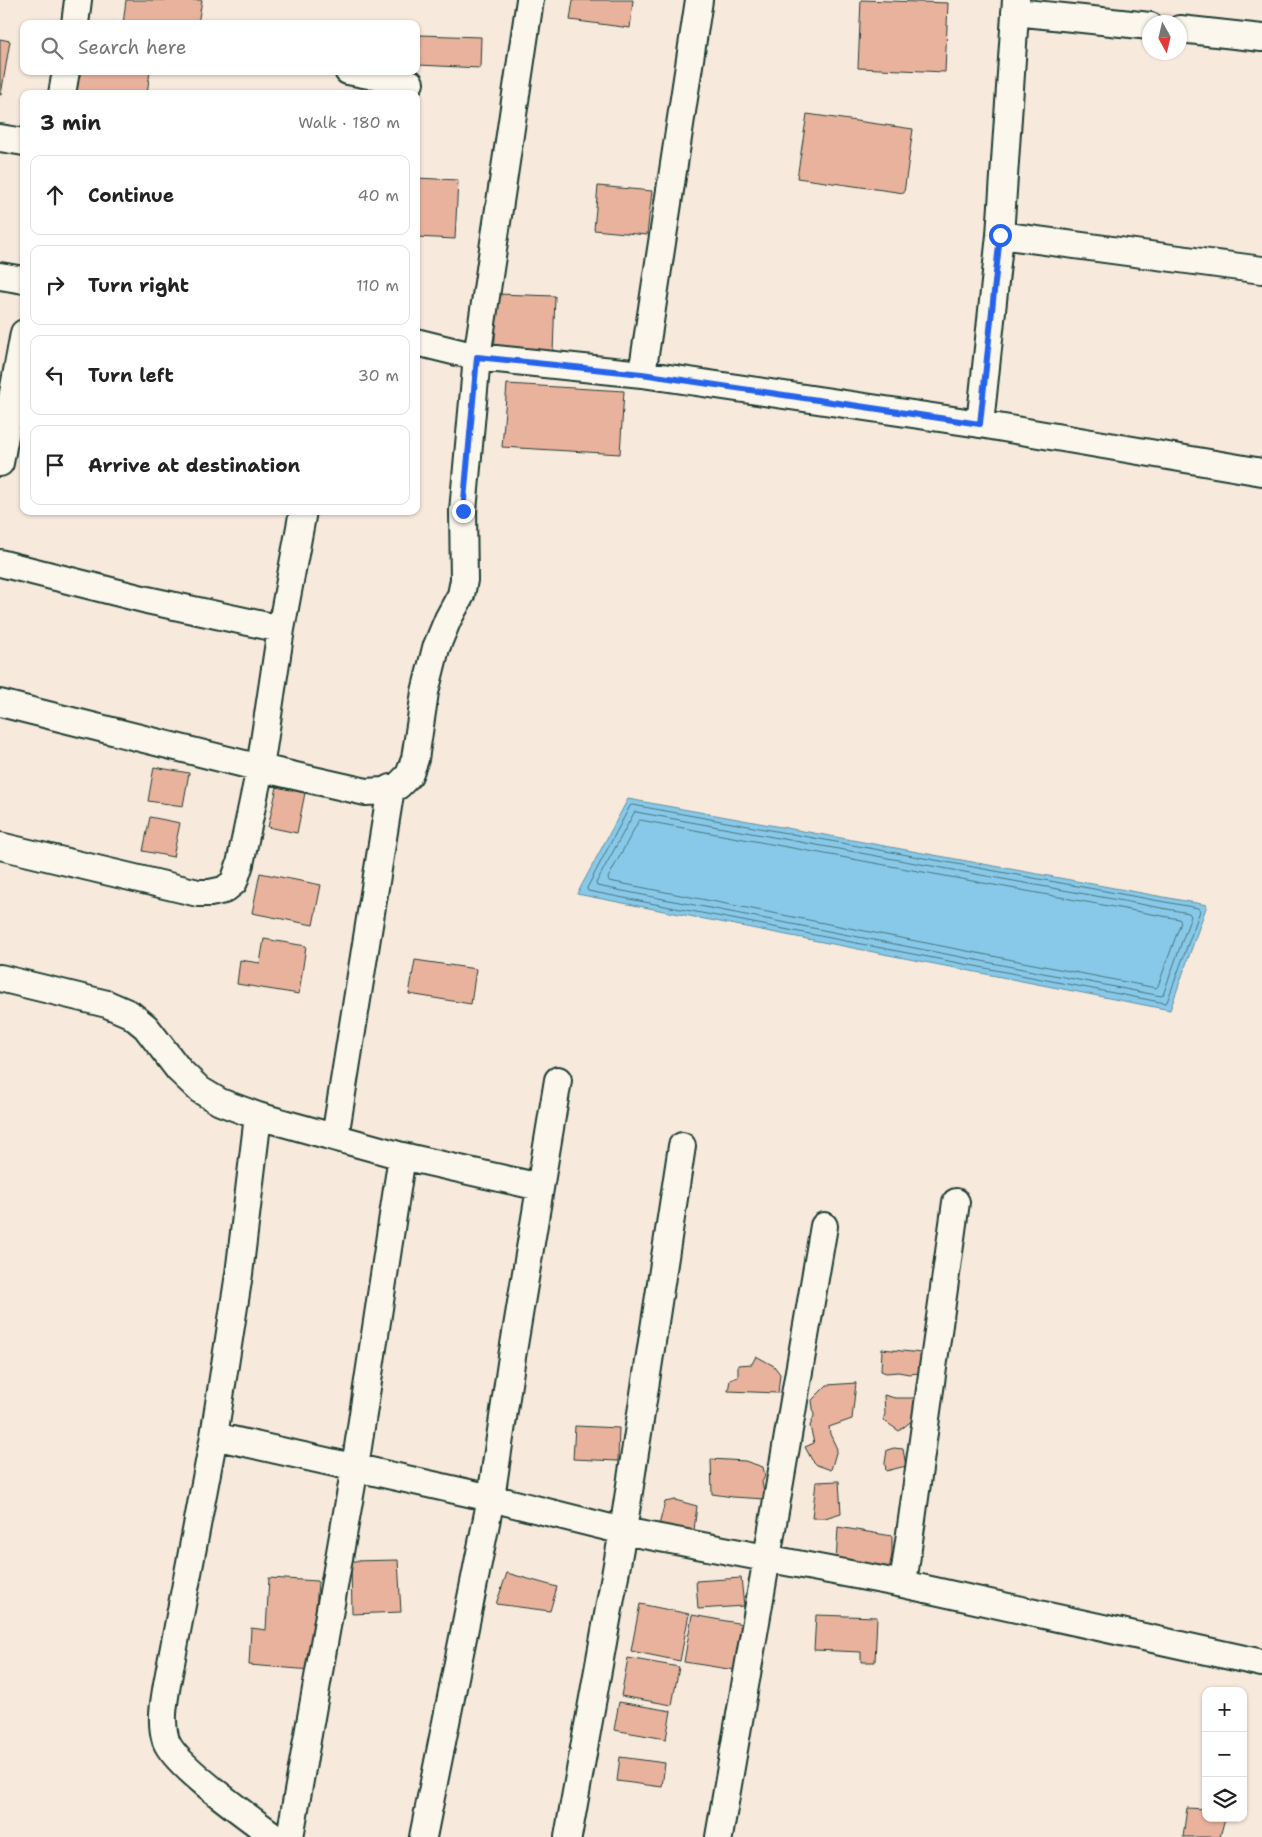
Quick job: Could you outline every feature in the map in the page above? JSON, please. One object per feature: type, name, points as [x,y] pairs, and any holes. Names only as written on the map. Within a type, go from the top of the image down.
[{"type":"street","points":[[0,703],[260,768],[366,792],[383,791],[398,786],[409,775],[415,760],[426,692],[436,648],[448,619],[461,595],[464,580],[463,511],[477,357],[530,0]]},
{"type":"street","points":[[642,374],[699,0]]},
{"type":"street","points":[[980,424],[1000,235],[1015,6],[1142,25]]},
{"type":"street","points":[[1187,30],[1262,38]]},
{"type":"street","points":[[63,90],[65,75]]},
{"type":"street","points":[[369,75],[410,83]]},
{"type":"street","points":[[0,138],[20,141]]},
{"type":"street","points":[[1000,235],[1262,270]]},
{"type":"street","points":[[0,276],[20,279]]},
{"type":"street","points":[[420,343],[477,357],[642,374],[980,424],[1262,472]]},
{"type":"street","points":[[0,463],[10,428],[20,360]]},
{"type":"street","points":[[0,846],[210,894],[224,890],[234,882],[240,864],[260,768],[281,629],[302,515]]},
{"type":"street","points":[[0,564],[148,600],[281,629]]},
{"type":"street","points":[[335,1137],[391,788]]},
{"type":"street","points":[[0,978],[107,1004],[130,1014],[146,1027],[179,1070],[200,1090],[220,1102],[258,1116],[402,1156],[540,1187]]},
{"type":"street","points":[[423,1837],[491,1498],[558,1080]]},
{"type":"street","points":[[258,1116],[239,1274],[214,1436],[166,1684],[163,1715],[166,1742],[180,1762],[275,1837]]},
{"type":"street","points":[[568,1837],[623,1531],[682,1146]]},
{"type":"street","points":[[290,1837],[355,1468],[402,1156]]},
{"type":"street","points":[[903,1584],[956,1202]]},
{"type":"street","points":[[719,1837],[824,1226]]},
{"type":"street","points":[[214,1436],[491,1498],[623,1531],[903,1584],[1262,1663]]},
{"type":"water","points":[[628,799],[1207,905],[1170,1010],[577,894]]},
{"type":"building","points":[[126,0],[202,0],[199,20],[124,20]]},
{"type":"building","points":[[573,0],[633,0],[630,28],[570,20]]},
{"type":"building","points":[[861,0],[948,3],[945,72],[858,68]]},
{"type":"building","points":[[420,35],[481,37],[480,68],[420,65]]},
{"type":"building","points":[[0,39],[10,41],[1,95],[0,95]]},
{"type":"building","points":[[77,75],[149,75],[148,90],[76,90]]},
{"type":"building","points":[[807,114],[913,129],[904,193],[797,178]]},
{"type":"building","points":[[420,178],[458,180],[455,239],[420,237]]},
{"type":"building","points":[[598,186],[652,191],[647,235],[594,230]]},
{"type":"building","points":[[497,294],[555,296],[553,353],[494,359]]},
{"type":"building","points":[[507,384],[624,391],[620,454],[502,447]]},
{"type":"building","points":[[154,767],[189,773],[183,806],[148,801]]},
{"type":"building","points":[[277,787],[305,793],[297,833],[268,827]]},
{"type":"building","points":[[150,817],[180,823],[173,857],[143,851]]},
{"type":"building","points":[[260,873],[321,885],[313,925],[252,913]]},
{"type":"building","points":[[264,939],[306,946],[299,994],[237,984],[240,960],[260,963]]},
{"type":"building","points":[[415,960],[476,969],[471,1004],[409,994]]},
{"type":"building","points":[[882,1349],[922,1353],[919,1364],[920,1373],[886,1373],[881,1371]]},
{"type":"building","points":[[756,1356],[774,1366],[780,1374],[778,1393],[728,1391],[730,1380],[738,1377],[738,1365],[752,1364]]},
{"type":"building","points":[[856,1383],[852,1419],[829,1427],[837,1449],[831,1470],[817,1465],[805,1447],[814,1443],[810,1426],[814,1416],[812,1400],[827,1385]]},
{"type":"building","points":[[884,1395],[895,1398],[919,1398],[914,1419],[899,1431],[883,1420],[885,1414]]},
{"type":"building","points":[[575,1426],[619,1428],[618,1461],[573,1459]]},
{"type":"building","points":[[894,1448],[903,1449],[906,1466],[886,1471],[887,1450]]},
{"type":"building","points":[[711,1459],[745,1461],[763,1467],[765,1476],[762,1482],[765,1499],[712,1494]]},
{"type":"building","points":[[839,1481],[841,1513],[825,1518],[812,1518],[816,1482]]},
{"type":"building","points":[[675,1500],[697,1506],[693,1538],[656,1537],[665,1502]]},
{"type":"building","points":[[838,1527],[892,1536],[892,1554],[888,1574],[836,1563]]},
{"type":"building","points":[[398,1560],[401,1612],[352,1614],[351,1561]]},
{"type":"building","points":[[507,1573],[557,1587],[550,1611],[496,1604]]},
{"type":"building","points":[[269,1578],[318,1581],[312,1670],[249,1665],[251,1628],[266,1630]]},
{"type":"building","points":[[741,1578],[744,1606],[698,1609],[696,1581]]},
{"type":"building","points":[[640,1604],[689,1614],[680,1661],[631,1651]]},
{"type":"building","points":[[692,1615],[743,1624],[735,1670],[684,1662]]},
{"type":"building","points":[[816,1615],[877,1617],[875,1662],[861,1662],[861,1652],[814,1650]]},
{"type":"building","points":[[628,1658],[679,1667],[672,1705],[621,1696]]},
{"type":"building","points":[[619,1702],[671,1711],[666,1739],[614,1730]]},
{"type":"building","points":[[620,1757],[665,1763],[662,1787],[617,1781]]},
{"type":"building","points":[[1187,1808],[1202,1809],[1202,1822],[1224,1822],[1220,1837],[1183,1837]]},
{"type":"route","points":[[463,511],[477,357],[642,374],[980,424],[1000,235]]}]
